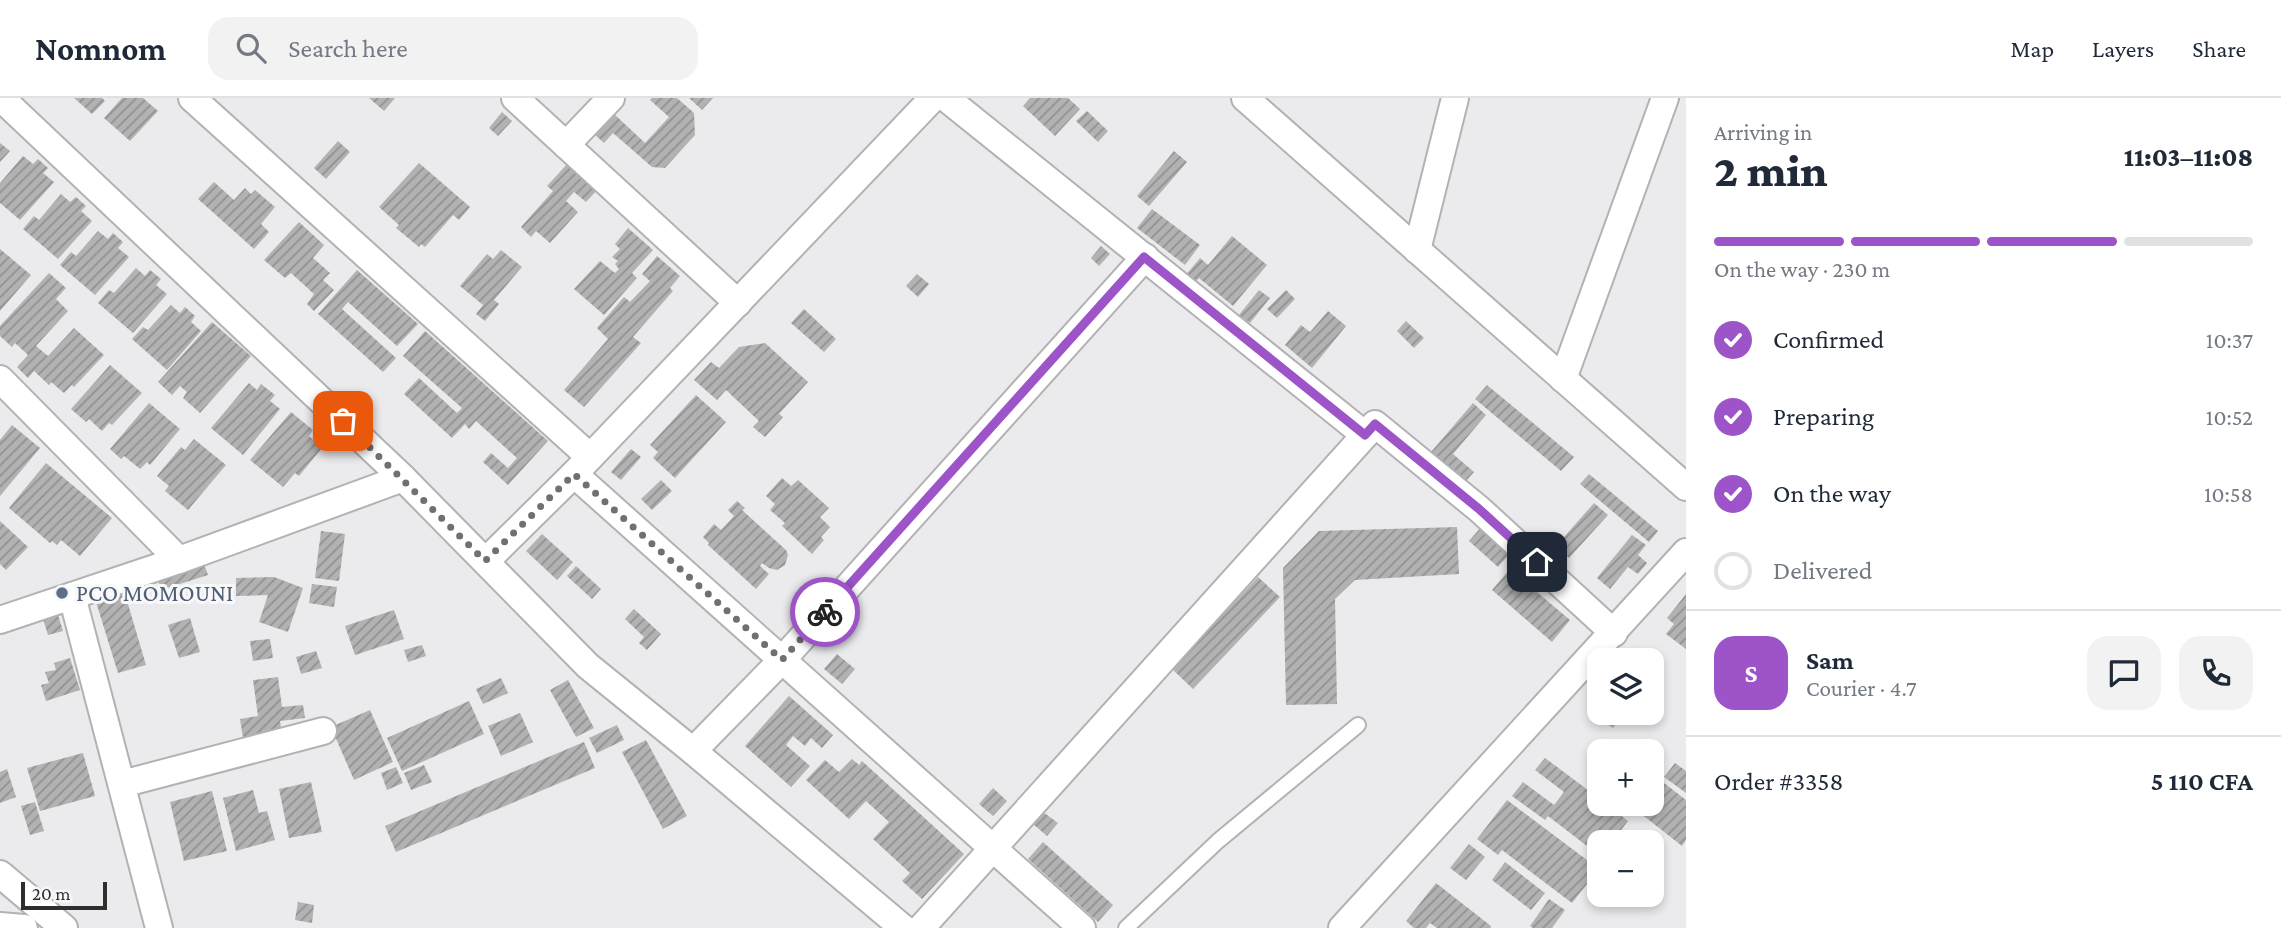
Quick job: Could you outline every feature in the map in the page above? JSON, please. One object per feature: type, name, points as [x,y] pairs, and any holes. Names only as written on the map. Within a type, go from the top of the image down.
[{"type":"street","points":[[1,98],[403,478],[588,667],[693,751],[903,928]]},
{"type":"street","points":[[192,98],[582,466],[782,660],[1082,928]]},
{"type":"street","points":[[515,98],[738,303]]},
{"type":"street","points":[[566,145],[611,98]]},
{"type":"street","points":[[485,561],[582,466],[933,98]]},
{"type":"street","points":[[946,98],[1365,435]]},
{"type":"street","points":[[1245,98],[1686,487]]},
{"type":"street","points":[[1417,250],[1455,98]]},
{"type":"street","points":[[1563,379],[1665,98]]},
{"type":"street","points":[[693,751],[782,660],[1144,257]]},
{"type":"street","points":[[0,379],[179,560]]},
{"type":"street","points":[[922,928],[1375,424],[1479,509],[1614,633]]},
{"type":"street","points":[[0,620],[179,560],[403,478]]},
{"type":"street","points":[[1342,928],[1686,552]]},
{"type":"street","points":[[72,596],[159,928]]},
{"type":"street","points":[[122,785],[323,732]]},
{"type":"street","points":[[0,874],[64,928]]},
{"type":"street","points":[[0,926],[24,928]]},
{"type":"lane","points":[[1126,928],[1218,841],[1357,725]]},
{"type":"building","points":[[74,98],[102,98],[105,101],[92,114]]},
{"type":"building","points":[[122,98],[143,98],[158,111],[130,141],[104,118]]},
{"type":"building","points":[[369,98],[395,98],[384,111]]},
{"type":"building","points":[[677,98],[694,113],[695,135],[665,168],[652,167],[613,133],[604,143],[593,133],[612,112],[645,143],[669,117],[650,100]]},
{"type":"building","points":[[689,98],[713,98],[702,110]]},
{"type":"building","points":[[1030,98],[1068,98],[1080,109],[1055,136],[1023,106]]},
{"type":"building","points":[[1087,111],[1108,131],[1098,142],[1076,121]]},
{"type":"building","points":[[502,112],[512,121],[498,136],[489,128]]},
{"type":"building","points":[[338,141],[350,152],[326,179],[314,168]]},
{"type":"building","points":[[0,143],[10,151],[0,162]]},
{"type":"building","points":[[1174,151],[1187,162],[1149,206],[1137,196]]},
{"type":"building","points":[[23,156],[33,164],[38,159],[48,168],[43,173],[54,182],[20,220],[0,203],[0,183]]},
{"type":"building","points":[[569,162],[599,188],[586,202],[574,192],[566,201],[578,212],[550,243],[536,231],[531,237],[521,227],[553,191],[547,186]]},
{"type":"building","points":[[419,163],[470,207],[459,220],[453,215],[425,247],[421,244],[419,247],[396,228],[399,225],[379,207]]},
{"type":"building","points":[[214,182],[234,200],[245,188],[251,194],[255,190],[275,207],[261,224],[269,232],[254,249],[198,199]]},
{"type":"building","points":[[61,194],[70,202],[76,197],[86,206],[81,211],[92,221],[58,259],[23,229],[34,216],[39,220]]},
{"type":"building","points":[[1152,209],[1200,245],[1185,265],[1137,228]]},
{"type":"building","points":[[299,222],[324,245],[313,258],[330,273],[323,280],[334,290],[314,311],[307,304],[314,294],[291,273],[285,278],[264,260]]},
{"type":"building","points":[[628,228],[653,250],[632,273],[637,278],[604,315],[574,289],[600,261],[615,273],[619,269],[615,264],[618,261],[612,257],[620,249],[615,244]]},
{"type":"building","points":[[98,231],[108,239],[113,233],[123,242],[118,248],[129,257],[95,295],[60,265],[71,252],[76,256]]},
{"type":"building","points":[[1232,236],[1267,265],[1233,306],[1199,278],[1194,284],[1185,276],[1200,258],[1208,265]]},
{"type":"building","points":[[1101,246],[1110,254],[1099,266],[1091,258]]},
{"type":"building","points":[[0,249],[31,275],[0,311]]},
{"type":"building","points":[[501,250],[522,267],[494,300],[499,304],[485,321],[476,314],[483,305],[460,286],[487,254],[493,259]]},
{"type":"building","points":[[657,256],[680,276],[670,288],[673,291],[633,337],[641,343],[584,407],[564,390],[608,339],[597,328],[624,297],[630,302],[650,281],[642,274]]},
{"type":"building","points":[[136,268],[145,276],[150,270],[161,279],[156,285],[167,294],[133,333],[98,303],[109,290],[114,293]]},
{"type":"building","points":[[357,270],[418,324],[397,346],[348,302],[342,309],[396,358],[383,372],[318,314]]},
{"type":"building","points":[[49,273],[66,288],[56,299],[68,311],[36,346],[48,356],[74,328],[104,355],[74,387],[72,385],[64,393],[51,382],[49,385],[34,371],[28,378],[17,367],[28,355],[15,343],[12,347],[0,336],[0,326]]},
{"type":"building","points":[[917,274],[929,284],[918,297],[906,286]]},
{"type":"building","points":[[1259,290],[1270,298],[1250,323],[1239,315]]},
{"type":"building","points":[[1286,290],[1295,299],[1277,318],[1267,309]]},
{"type":"building","points":[[171,305],[180,313],[185,307],[195,316],[191,322],[201,331],[167,370],[132,339],[143,327],[148,330]]},
{"type":"building","points":[[804,309],[836,339],[824,352],[791,323]]},
{"type":"building","points":[[1328,311],[1346,326],[1312,368],[1285,345],[1301,325],[1310,332]]},
{"type":"building","points":[[1406,321],[1424,338],[1414,348],[1397,331]]},
{"type":"building","points":[[212,322],[251,356],[200,413],[183,398],[187,392],[180,386],[172,395],[158,382]]},
{"type":"building","points":[[425,331],[548,441],[508,485],[483,462],[491,453],[508,468],[517,458],[476,421],[469,429],[465,424],[452,438],[404,394],[419,378],[457,413],[462,408],[403,356]]},
{"type":"building","points":[[765,343],[808,382],[779,414],[783,417],[765,437],[753,427],[759,421],[726,390],[717,400],[694,380],[711,362],[719,368],[739,347]]},
{"type":"building","points":[[110,365],[142,393],[112,425],[109,423],[102,431],[89,419],[86,422],[71,409]]},
{"type":"building","points":[[249,383],[257,390],[261,384],[275,395],[270,401],[280,409],[243,455],[211,428]]},
{"type":"building","points":[[1487,385],[1574,457],[1561,471],[1475,399]]},
{"type":"building","points":[[696,395],[726,422],[675,478],[653,458],[658,452],[650,445]]},
{"type":"building","points":[[149,403],[180,429],[150,465],[147,462],[140,469],[124,456],[121,459],[110,449]]},
{"type":"building","points":[[1473,403],[1486,415],[1453,454],[1474,472],[1466,481],[1431,452]]},
{"type":"building","points":[[291,412],[313,430],[309,436],[322,448],[299,476],[295,473],[283,487],[250,460]]},
{"type":"building","points":[[12,425],[40,448],[0,496],[0,440]]},
{"type":"building","points":[[194,439],[226,465],[188,510],[165,491],[169,486],[157,476],[181,447],[185,450]]},
{"type":"building","points":[[631,449],[641,457],[621,480],[611,472]]},
{"type":"building","points":[[46,463],[112,518],[80,556],[61,540],[57,545],[52,541],[50,543],[9,508]]},
{"type":"building","points":[[1589,474],[1658,531],[1649,542],[1580,484]]},
{"type":"building","points":[[782,478],[791,486],[798,480],[829,508],[820,517],[830,527],[821,537],[824,540],[812,554],[782,526],[785,523],[770,510],[775,504],[766,496]]},
{"type":"building","points":[[661,480],[672,491],[652,510],[641,499]]},
{"type":"building","points":[[737,501],[745,508],[742,510],[786,550],[788,555],[785,565],[777,570],[762,563],[760,566],[769,574],[756,589],[708,545],[703,537],[714,524],[721,530],[734,516],[728,510]]},
{"type":"building","points":[[1594,503],[1608,515],[1569,558],[1556,546]]},
{"type":"building","points":[[0,521],[28,547],[6,570],[0,564]]},
{"type":"building","points":[[1482,526],[1511,552],[1498,567],[1469,541]]},
{"type":"building","points":[[1457,527],[1459,574],[1355,580],[1335,599],[1337,704],[1286,705],[1283,568],[1319,531]]},
{"type":"building","points":[[321,531],[345,534],[339,581],[315,578]]},
{"type":"building","points":[[542,534],[573,562],[557,580],[526,551]]},
{"type":"building","points":[[1632,535],[1646,545],[1638,555],[1647,563],[1638,574],[1628,567],[1610,589],[1597,578]]},
{"type":"building","points":[[203,561],[208,575],[161,590],[157,576]]},
{"type":"building","points":[[576,566],[601,589],[592,599],[567,576]]},
{"type":"building","points":[[1510,569],[1570,620],[1552,642],[1492,590]]},
{"type":"building","points":[[274,577],[303,588],[288,632],[259,622],[268,595],[236,596],[236,578]]},
{"type":"building","points":[[1258,577],[1280,597],[1193,689],[1172,669]]},
{"type":"building","points":[[312,584],[337,587],[334,607],[309,603]]},
{"type":"building","points":[[125,594],[146,665],[118,673],[96,602]]},
{"type":"building","points":[[1686,594],[1686,649],[1666,634],[1674,624],[1667,618]]},
{"type":"building","points":[[634,609],[661,634],[647,650],[639,643],[644,637],[625,619]]},
{"type":"building","points":[[394,610],[404,639],[355,655],[345,626]]},
{"type":"building","points":[[58,615],[63,631],[48,635],[43,619]]},
{"type":"building","points":[[190,618],[200,652],[179,658],[168,625]]},
{"type":"building","points":[[270,639],[273,658],[253,661],[250,641]]},
{"type":"building","points":[[422,645],[426,656],[408,662],[404,650]]},
{"type":"building","points":[[316,651],[322,668],[301,674],[296,657]]},
{"type":"building","points":[[837,654],[855,669],[842,684],[824,669]]},
{"type":"building","points":[[70,658],[80,690],[46,701],[41,685],[49,683],[45,672],[56,670],[54,663]]},
{"type":"building","points":[[278,677],[282,707],[303,705],[305,718],[280,721],[283,738],[243,738],[240,719],[258,716],[253,680]]},
{"type":"building","points":[[501,678],[508,693],[483,704],[476,689]]},
{"type":"building","points":[[568,680],[594,728],[576,737],[550,690]]},
{"type":"building","points":[[789,696],[833,735],[822,748],[811,738],[805,746],[793,736],[786,745],[810,766],[791,787],[745,746]]},
{"type":"building","points":[[469,701],[484,734],[402,771],[387,738]]},
{"type":"building","points":[[370,710],[393,762],[354,780],[331,727]]},
{"type":"building","points":[[520,713],[533,742],[501,756],[488,726]]},
{"type":"building","points":[[617,725],[624,740],[597,753],[589,738]]},
{"type":"building","points":[[646,740],[687,816],[663,829],[622,752]]},
{"type":"building","points":[[584,742],[595,768],[396,852],[385,826]]},
{"type":"building","points":[[83,753],[95,796],[40,811],[27,768]]},
{"type":"building","points":[[1545,758],[1587,789],[1587,816],[1622,816],[1628,821],[1621,830],[1587,830],[1587,846],[1548,816],[1545,820],[1512,796],[1523,782],[1554,805],[1564,792],[1535,770]]},
{"type":"building","points":[[852,759],[859,765],[862,761],[964,854],[922,899],[902,881],[910,873],[873,839],[889,822],[866,801],[849,819],[806,780],[825,760],[839,772]]},
{"type":"building","points":[[1675,763],[1686,771],[1686,793],[1664,777]]},
{"type":"building","points":[[424,765],[432,782],[411,790],[404,773]]},
{"type":"building","points":[[396,767],[403,783],[387,790],[381,773]]},
{"type":"building","points":[[7,769],[16,797],[0,803],[0,772]]},
{"type":"building","points":[[311,782],[322,832],[289,838],[279,789]]},
{"type":"building","points":[[1664,783],[1686,800],[1686,840],[1682,846],[1644,816],[1664,816]]},
{"type":"building","points":[[993,788],[1007,801],[993,816],[979,804]]},
{"type":"building","points":[[253,790],[259,813],[267,811],[275,840],[236,851],[223,798]]},
{"type":"building","points":[[212,791],[227,851],[184,861],[170,802]]},
{"type":"building","points":[[1507,800],[1587,860],[1587,884],[1572,903],[1502,850],[1498,855],[1477,839]]},
{"type":"building","points":[[35,802],[44,831],[30,835],[21,806]]},
{"type":"building","points":[[1043,812],[1058,823],[1047,836],[1033,824]]},
{"type":"building","points":[[1043,842],[1113,905],[1098,922],[1028,859]]},
{"type":"building","points":[[1469,844],[1485,857],[1466,880],[1450,868]]},
{"type":"building","points":[[1505,862],[1545,893],[1531,910],[1492,880]]},
{"type":"building","points":[[1436,883],[1491,926],[1490,928],[1437,928],[1430,923],[1426,928],[1414,928],[1406,921]]},
{"type":"building","points":[[1549,899],[1565,910],[1552,928],[1533,928],[1530,926]]},
{"type":"building","points":[[298,902],[314,905],[312,923],[295,920]]},
{"type":"way so far","points":[[343,421],[485,561],[574,474],[782,660],[825,612]]},
{"type":"place","name":"PCO MOMOUNI","points":[[62,593]]},
{"type":"route","points":[[825,612],[1144,257],[1365,435],[1375,424],[1479,509],[1537,562]]}]
